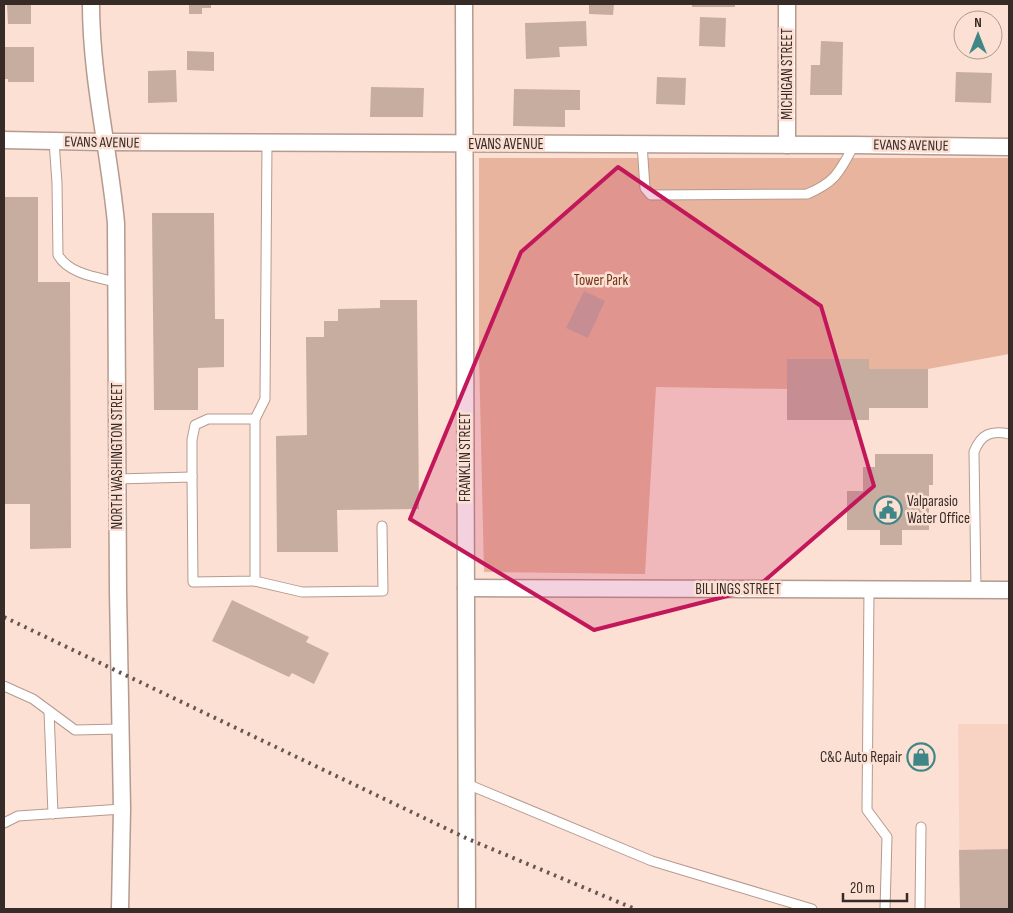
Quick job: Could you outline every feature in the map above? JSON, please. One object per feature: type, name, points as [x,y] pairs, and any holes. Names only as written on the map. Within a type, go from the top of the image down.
[{"type":"street","name":"NORTH WASHINGTON STREET","points":[[91,4],[91,34],[97,97],[112,182],[116,223],[117,479],[122,809],[120,909]]},
{"type":"street","name":"FRANKLIN STREET","points":[[464,4],[467,909]]},
{"type":"street","name":"MICHIGAN STREET","points":[[787,4],[787,144]]},
{"type":"street","name":"EVANS AVENUE","points":[[4,140],[464,144],[854,144],[1009,147]]},
{"type":"street","name":"BILLINGS STREET","points":[[466,588],[1009,590]]},
{"type":"lane","points":[[54,141],[57,183],[58,255],[65,265],[73,270],[116,282]]},
{"type":"lane","points":[[255,581],[255,419],[265,399],[267,143]]},
{"type":"lane","points":[[642,144],[645,188],[651,195],[807,194],[822,188],[838,174],[854,144]]},
{"type":"lane","points":[[255,419],[208,419],[195,425],[192,440],[193,582],[255,581],[302,592],[383,591],[382,526]]},
{"type":"lane","points":[[976,590],[974,452],[977,443],[984,435],[996,432],[1009,434]]},
{"type":"lane","points":[[117,479],[192,477]]},
{"type":"lane","points":[[869,590],[867,810],[887,837],[885,909]]},
{"type":"lane","points":[[4,686],[33,699],[74,730],[121,729]]},
{"type":"lane","points":[[49,711],[53,814]]},
{"type":"lane","points":[[467,784],[652,861],[812,909]]},
{"type":"lane","points":[[4,823],[18,816],[122,809]]},
{"type":"lane","points":[[920,909],[921,828]]},
{"type":"highlighted area","points":[[618,167],[821,306],[874,486],[755,589],[594,630],[410,519],[521,252]]},
{"type":"shaded area","points":[[958,724],[1009,724],[1009,909],[960,909]]},
{"type":"green space","name":"Tower Park","points":[[479,158],[1009,158],[1009,354],[928,369],[869,369],[869,359],[788,359],[787,389],[656,387],[645,574],[484,572],[479,356]]},
{"type":"building","points":[[7,4],[31,4],[31,24],[8,24]]},
{"type":"building","points":[[189,4],[211,4],[211,8],[202,8],[202,14],[189,14]]},
{"type":"building","points":[[589,4],[614,4],[613,15],[589,14]]},
{"type":"building","points":[[692,4],[735,4],[735,7],[692,7]]},
{"type":"building","points":[[700,17],[726,18],[725,47],[699,46]]},
{"type":"building","points":[[586,21],[587,46],[559,47],[560,57],[526,59],[525,23]]},
{"type":"building","points":[[821,41],[843,42],[842,95],[810,95],[811,65],[820,65]]},
{"type":"building","points":[[4,47],[34,47],[34,82],[8,82],[8,79],[4,79]]},
{"type":"building","points":[[187,51],[214,52],[214,71],[187,70]]},
{"type":"building","points":[[176,70],[177,102],[148,103],[148,71]]},
{"type":"building","points":[[956,72],[992,73],[991,103],[955,102]]},
{"type":"building","points":[[657,77],[686,78],[685,105],[656,104]]},
{"type":"building","points":[[371,87],[424,88],[423,117],[370,117]]},
{"type":"building","points":[[514,89],[580,90],[580,110],[565,110],[565,127],[513,126]]},
{"type":"building","points":[[4,197],[38,197],[38,282],[70,282],[71,548],[30,549],[30,504],[4,504]]},
{"type":"building","points":[[152,213],[214,213],[215,319],[224,319],[224,367],[198,368],[198,410],[154,410]]},
{"type":"building","points":[[584,291],[605,301],[588,338],[566,328]]},
{"type":"building","points":[[380,300],[417,300],[419,509],[337,510],[338,552],[277,552],[276,436],[307,435],[306,337],[324,337],[324,321],[338,321],[338,309],[380,308]]},
{"type":"building","points":[[787,359],[869,359],[869,369],[928,369],[928,408],[869,408],[869,420],[787,420]]},
{"type":"building","name":"Valparasio Water Office","points":[[875,454],[933,454],[933,485],[929,485],[929,530],[902,530],[902,545],[880,545],[880,530],[847,530],[847,491],[863,491],[863,467],[875,467]]},
{"type":"building","points":[[232,600],[309,637],[306,642],[329,653],[314,684],[292,673],[289,677],[212,641]]},
{"type":"building","points":[[1009,849],[1009,909],[960,909],[959,850]]},
{"type":"railway","points":[[4,617],[468,839],[635,909]]},
{"type":"place","name":"Valparasio Water Office","points":[[888,510]]},
{"type":"place","name":"C&C Auto Repair","points":[[921,757]]}]
